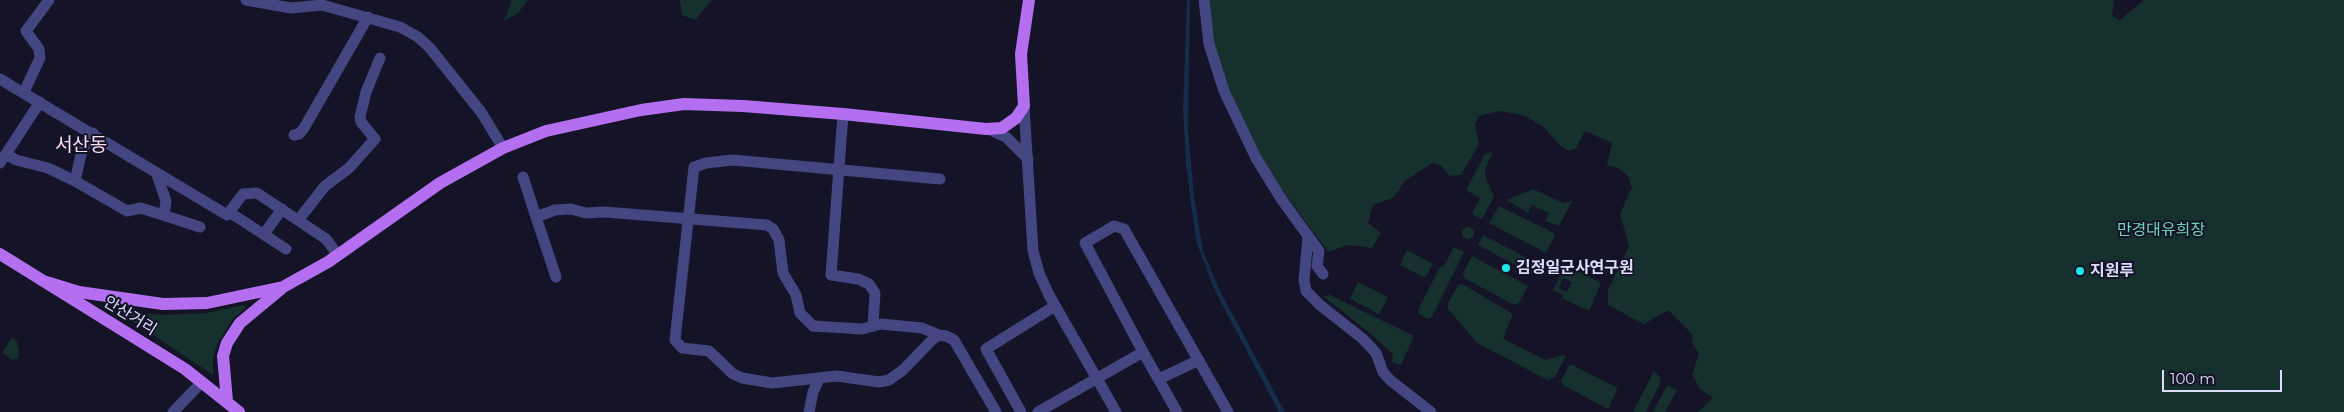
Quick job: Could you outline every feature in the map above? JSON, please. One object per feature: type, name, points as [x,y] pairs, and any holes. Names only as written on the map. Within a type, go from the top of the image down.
[{"type":"main road","points":[[226,402],[223,356],[226,343],[240,322],[283,287],[338,255],[440,183],[503,148],[546,131],[641,110],[684,104],[743,106],[843,114],[986,129],[1002,128],[1010,125],[1024,106],[1021,54],[1029,0]]},
{"type":"main road","name":"안산거리","points":[[0,254],[202,382],[239,412]]},
{"type":"main road","points":[[43,281],[79,292],[163,304],[207,303],[283,287]]},
{"type":"street","points":[[24,92],[40,58],[39,49],[26,31],[49,0]]},
{"type":"street","points":[[246,0],[291,8],[322,5],[400,27],[418,37],[430,48],[481,112],[503,148]]},
{"type":"street","points":[[1204,0],[1209,44],[1224,92],[1256,158],[1282,200],[1319,251],[1317,266],[1323,274]]},
{"type":"street","points":[[294,135],[299,134],[304,128],[368,17]]},
{"type":"street","points":[[299,219],[324,186],[349,168],[375,139],[361,122],[360,117],[366,92],[380,58]]},
{"type":"street","points":[[0,79],[227,215],[243,194],[257,193],[299,219],[326,239],[338,255]]},
{"type":"street","points":[[40,102],[3,159],[16,160],[48,168],[127,211],[141,208],[200,226]]},
{"type":"street","points":[[1024,106],[1033,251],[1039,273],[1055,306],[1116,412]]},
{"type":"street","points":[[843,114],[831,275],[858,279],[868,284],[875,293],[873,326]]},
{"type":"street","points":[[986,129],[1006,137],[1028,159]]},
{"type":"street","points":[[75,181],[82,150],[93,133]]},
{"type":"street","points":[[939,335],[903,370],[889,380],[878,382],[837,376],[772,383],[742,378],[733,374],[709,351],[682,348],[675,340],[694,167],[706,163],[733,160],[940,179]]},
{"type":"street","points":[[156,172],[166,201],[164,215]]},
{"type":"street","points":[[523,177],[556,277]]},
{"type":"street","points":[[264,234],[282,209]]},
{"type":"street","points":[[536,217],[556,210],[571,209],[586,213],[605,212],[767,225],[773,229],[779,240],[783,273],[796,295],[800,313],[804,319],[813,326],[862,329],[881,324],[922,328],[954,340],[996,412]]},
{"type":"street","points":[[229,212],[286,249]]},
{"type":"street","points":[[1177,412],[1085,243],[1114,226],[1124,229],[1228,412]]},
{"type":"street","points":[[1308,237],[1304,280],[1306,291],[1320,305],[1363,339],[1376,353],[1383,372],[1390,380],[1431,412]]},
{"type":"street","points":[[1021,412],[986,349],[1055,306]]},
{"type":"street","points":[[1038,412],[1143,352]]},
{"type":"street","points":[[1159,379],[1199,360]]},
{"type":"street","points":[[809,412],[813,392],[820,379]]},
{"type":"street","points":[[173,412],[202,382]]},
{"type":"green space","points":[[512,0],[528,0],[518,13],[504,21]]},
{"type":"green space","points":[[680,0],[712,0],[695,20],[682,15]]},
{"type":"green space","name":"만경대유희장","points":[[1207,0],[2114,0],[2112,16],[2120,20],[2144,0],[2344,0],[2344,412],[1698,412],[1713,398],[1700,389],[1692,374],[1699,354],[1693,344],[1692,334],[1668,310],[1644,324],[1608,305],[1608,290],[1629,246],[1620,214],[1633,185],[1630,185],[1630,179],[1625,173],[1618,168],[1607,165],[1612,143],[1585,131],[1576,148],[1569,151],[1560,146],[1545,128],[1526,116],[1500,111],[1479,116],[1475,124],[1479,144],[1461,175],[1449,176],[1442,166],[1432,163],[1405,181],[1393,198],[1373,205],[1368,223],[1381,233],[1372,248],[1348,245],[1328,252],[1265,166],[1228,91],[1212,35]]},
{"type":"green space","points":[[1493,152],[1485,169],[1486,179],[1494,197],[1482,219],[1472,214],[1480,198],[1466,190],[1485,154]]},
{"type":"green space","points":[[1533,189],[1563,203],[1572,201],[1559,226],[1545,221],[1549,213],[1532,205],[1528,213],[1507,200]]},
{"type":"green space","points":[[1499,206],[1554,233],[1546,253],[1489,223]]},
{"type":"green space","points":[[1466,227],[1470,227],[1474,233],[1470,239],[1466,239],[1462,235],[1462,231]]},
{"type":"green space","points":[[1483,235],[1540,265],[1534,275],[1478,245]]},
{"type":"green space","points":[[1454,247],[1464,252],[1432,317],[1428,319],[1419,314],[1418,310],[1440,267],[1444,266]]},
{"type":"green space","points":[[1407,250],[1433,264],[1425,278],[1400,265]]},
{"type":"green space","points":[[1472,256],[1528,286],[1519,303],[1514,305],[1464,278],[1463,273]]},
{"type":"green space","points":[[1576,270],[1601,283],[1589,311],[1562,298],[1563,295],[1553,290],[1563,271],[1573,276]],"holes":[[[1563,278],[1572,282],[1567,292],[1559,288]]]},
{"type":"green space","points":[[1358,282],[1388,297],[1379,314],[1350,299]]},
{"type":"green space","points":[[1459,284],[1464,285],[1513,314],[1503,339],[1545,360],[1563,355],[1566,356],[1555,377],[1548,380],[1477,343],[1448,309],[1448,303]]},
{"type":"green space","points":[[1330,295],[1414,336],[1401,365],[1392,362],[1393,354],[1323,296]]},
{"type":"green space","points":[[244,305],[246,308],[233,319],[217,344],[213,358],[213,375],[123,315],[124,312],[162,315],[206,313]]},
{"type":"green space","points":[[12,337],[17,342],[19,351],[18,358],[13,360],[2,353]]},
{"type":"green space","points":[[1570,364],[1616,387],[1617,390],[1608,409],[1563,385],[1561,381]]},
{"type":"green space","points":[[1654,371],[1660,378],[1660,384],[1646,412],[1633,412]]},
{"type":"green space","points":[[1667,385],[1677,390],[1665,412],[1653,412]]},
{"type":"water","points":[[1187,0],[1190,0],[1188,129],[1194,196],[1203,251],[1219,289],[1285,412],[1279,412],[1214,289],[1196,241],[1186,164],[1183,110]]},
{"type":"place","name":"김정일군사연구원","points":[[1506,268]]},
{"type":"place","name":"지원루","points":[[2080,271]]},
{"type":"district","name":"서산동","points":[[81,145]]}]
